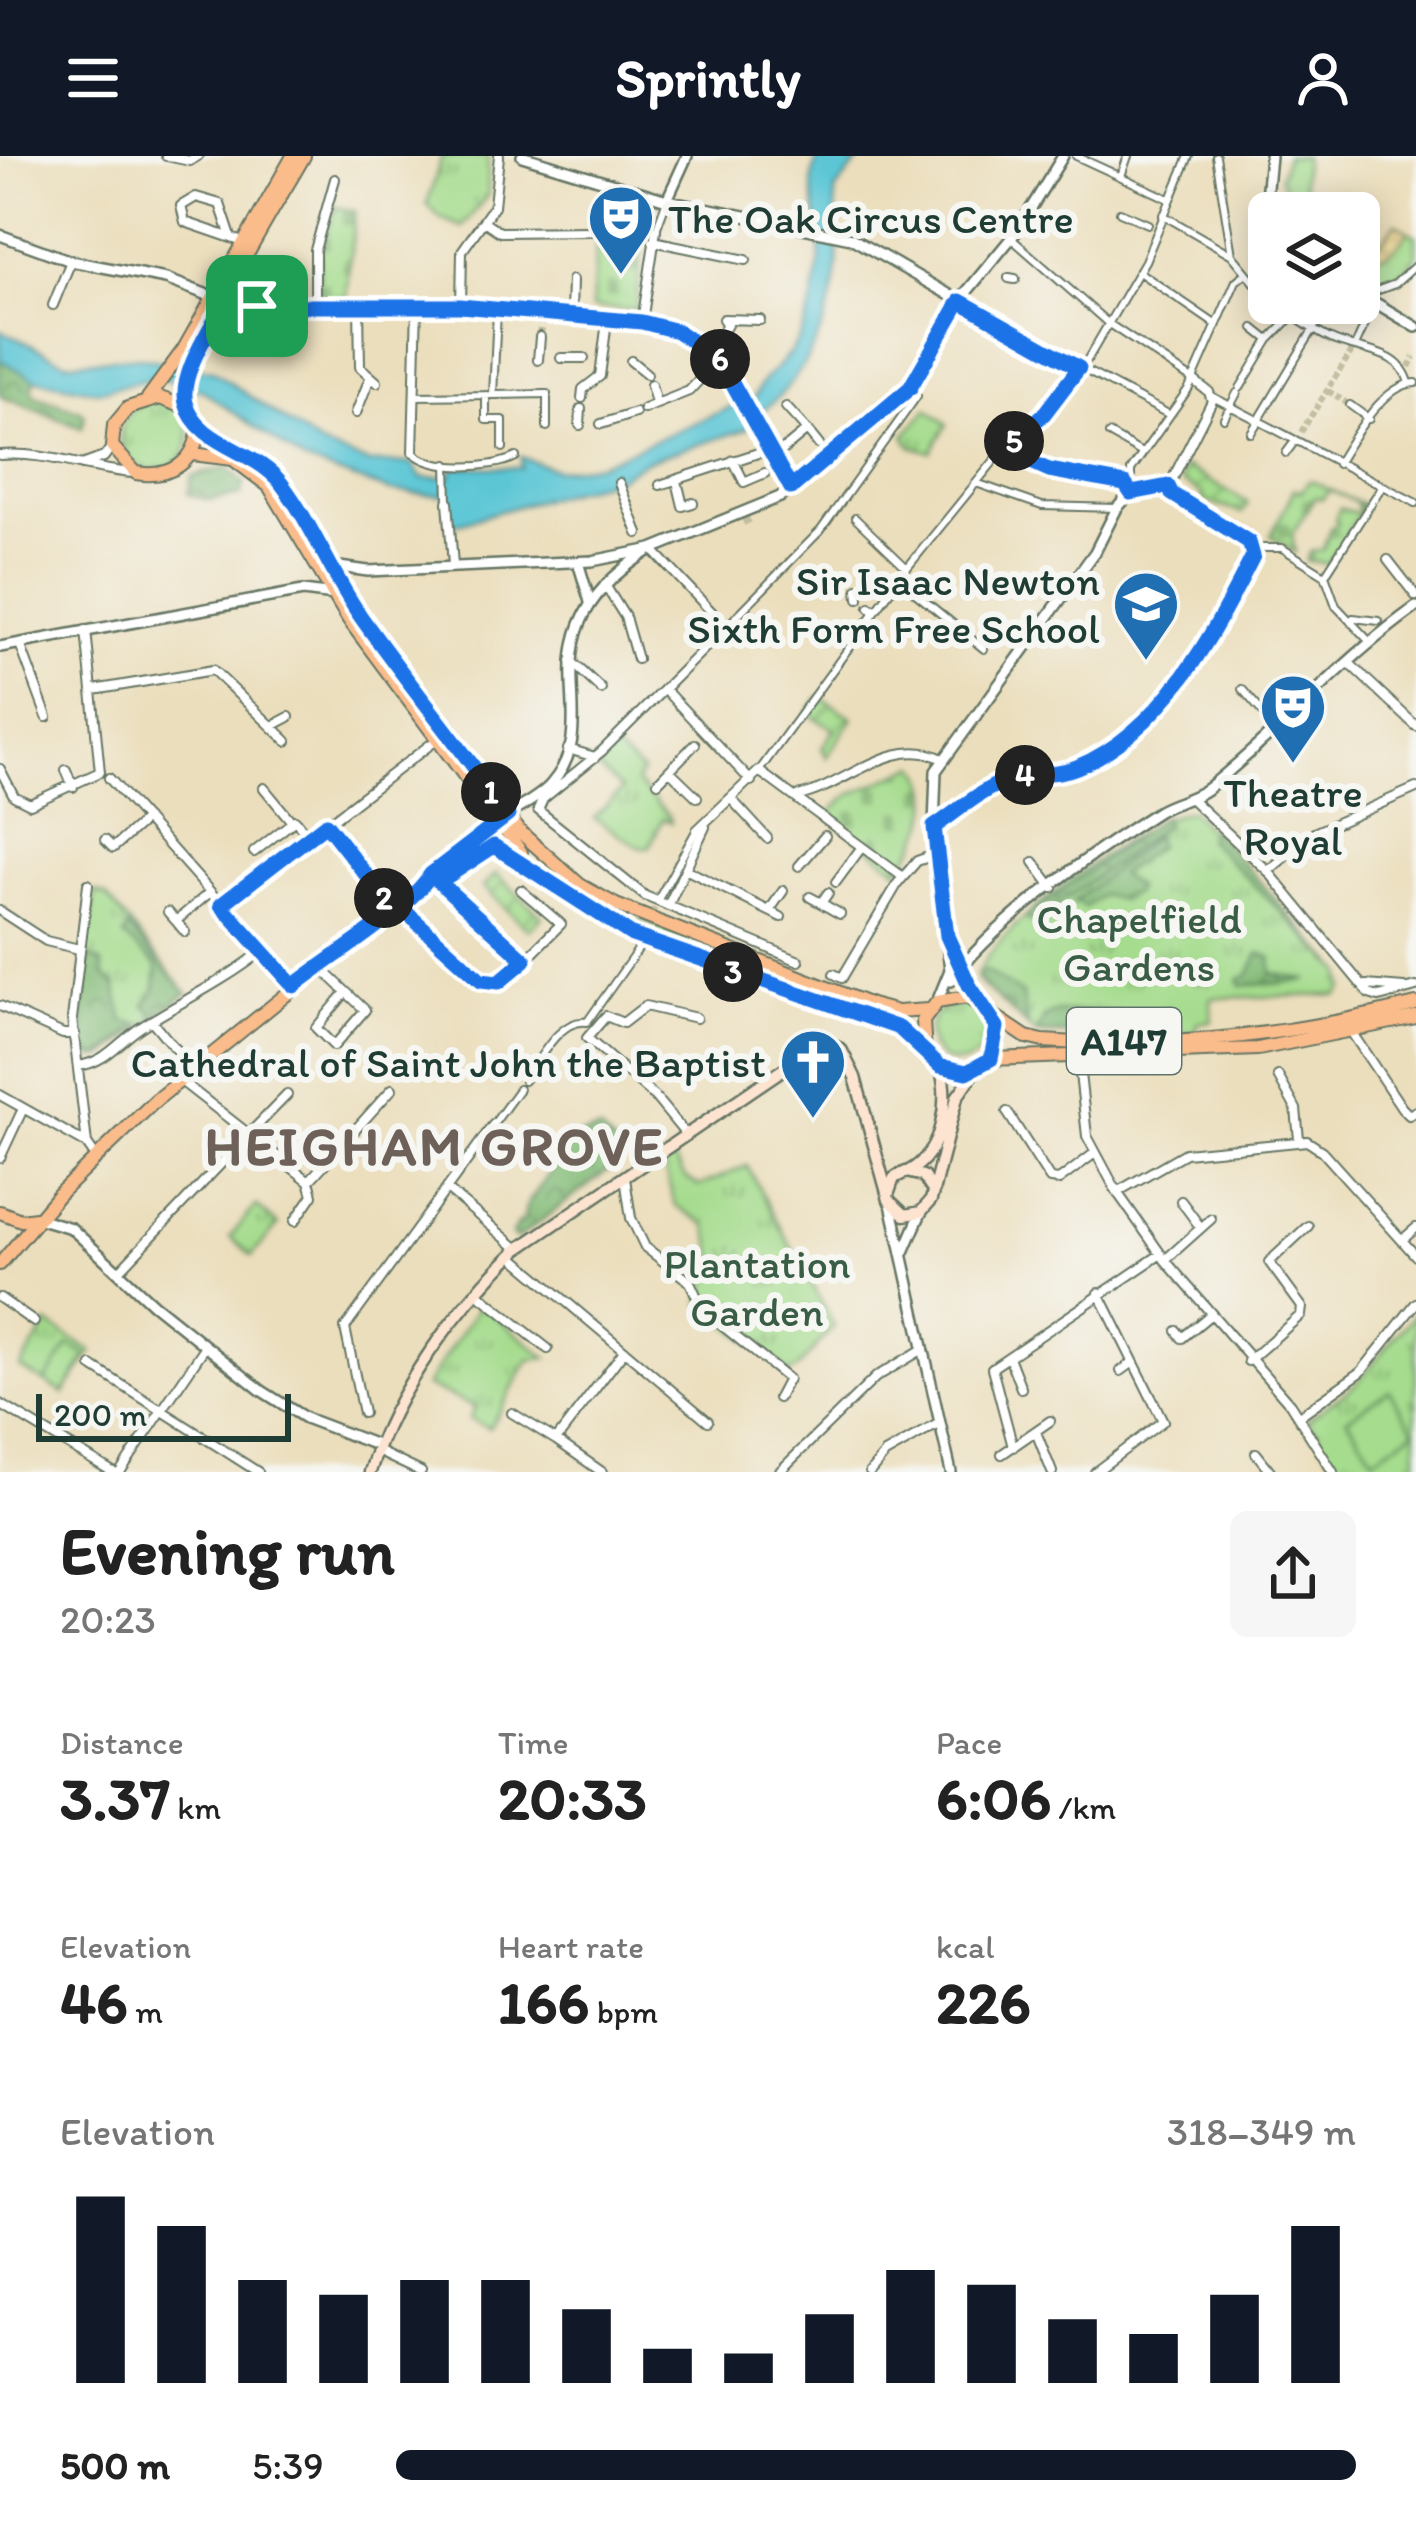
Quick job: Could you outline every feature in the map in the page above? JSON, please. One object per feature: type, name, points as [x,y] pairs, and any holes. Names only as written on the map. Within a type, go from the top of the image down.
[{"type":"main road","points":[[148,398],[187,408],[187,388],[216,303],[293,156]]},
{"type":"main road","points":[[199,426],[192,454],[169,472],[136,473],[112,446],[114,425],[128,408],[163,383],[236,279],[304,156]]},
{"type":"main road","name":"A147","points":[[187,408],[199,426],[249,455],[280,481],[339,592],[550,881]]},
{"type":"main road","name":"A147","points":[[192,454],[233,459],[257,473],[327,570]]},
{"type":"main road","points":[[0,1264],[96,1157],[180,1080],[395,907],[481,851],[505,824]]},
{"type":"main road","points":[[432,884],[431,874],[505,824]]},
{"type":"main road","name":"A147","points":[[505,824],[542,856],[616,905],[871,1005],[897,1012],[960,996],[988,1009],[1026,1037],[1043,1041],[1222,1041],[1298,1033],[1416,1004]]},
{"type":"main road","name":"A147","points":[[481,851],[494,846],[508,850],[632,935],[899,1028],[940,1066]]},
{"type":"main road","points":[[926,1052],[921,1036],[932,1006]]},
{"type":"main road","points":[[370,1472],[399,1406],[476,1292],[514,1252],[688,1138],[818,1045],[835,1046],[855,1077],[889,1200],[905,1215],[921,1212],[932,1191],[957,1097],[977,1069],[991,1059],[998,1037],[988,1009]]},
{"type":"main road","name":"A147","points":[[991,1059],[1258,1049],[1416,1017]]},
{"type":"main road","points":[[889,1200],[894,1178],[932,1151],[945,1100],[940,1066],[977,1069]]},
{"type":"main road","points":[[874,1150],[886,1166],[926,1178],[932,1191]]},
{"type":"main road","points":[[0,1212],[21,1220],[38,1218]]},
{"type":"street","points":[[166,156],[190,161],[199,156]]},
{"type":"street","points":[[460,306],[462,251],[468,236],[485,222],[496,197],[499,156]]},
{"type":"street","points":[[522,156],[668,200],[837,234],[963,297],[980,314],[1170,415]]},
{"type":"street","points":[[642,322],[653,241],[687,156]]},
{"type":"street","points":[[800,961],[767,943],[667,907],[594,860],[547,821],[538,806],[595,758],[817,536],[914,392],[963,297],[1004,273],[1012,239],[1064,156]]},
{"type":"street","points":[[1076,156],[1169,199]]},
{"type":"street","points":[[1120,176],[1128,156]]},
{"type":"street","points":[[660,896],[701,828],[759,771],[873,608],[1004,450],[1044,414],[1081,368],[1139,272],[1153,227],[1190,156]]},
{"type":"street","points":[[1216,156],[1232,255]]},
{"type":"street","points":[[1270,156],[1270,192]]},
{"type":"street","points":[[315,306],[315,250],[335,178]]},
{"type":"street","points":[[230,234],[220,203],[196,197],[181,206],[185,222],[230,234],[244,243]]},
{"type":"street","points":[[1120,212],[1153,227]]},
{"type":"street","points":[[1163,214],[1232,255],[1248,277]]},
{"type":"street","points":[[485,222],[500,232],[591,231]]},
{"type":"street","points":[[0,236],[71,261],[166,279],[216,303],[460,306],[542,318],[642,322],[677,331],[717,348],[749,417],[791,488]]},
{"type":"street","points":[[1012,239],[1109,324],[1211,397],[1232,403],[1337,464],[1416,502]]},
{"type":"street","points":[[653,241],[746,260]]},
{"type":"street","points":[[52,305],[71,261]]},
{"type":"street","points":[[1380,300],[1416,265]]},
{"type":"street","points":[[1139,272],[1215,324]]},
{"type":"street","points":[[946,987],[947,936],[934,827],[934,777],[1095,552],[1130,489],[1142,453],[1192,379],[1236,281],[1245,274]]},
{"type":"street","points":[[236,279],[240,296],[257,306]]},
{"type":"street","points":[[572,280],[572,316]]},
{"type":"street","points":[[356,413],[374,380],[358,357],[359,303]]},
{"type":"street","points":[[417,304],[413,452],[425,462],[447,464],[502,464],[516,457]]},
{"type":"street","points":[[1380,309],[1416,325]]},
{"type":"street","points":[[497,311],[486,420],[502,420],[503,448]]},
{"type":"street","points":[[601,424],[689,391],[717,348],[727,326],[724,319],[760,320]]},
{"type":"street","points":[[580,424],[587,385],[601,376],[593,358],[607,321]]},
{"type":"street","points":[[1224,418],[1269,340],[1285,324]]},
{"type":"street","points":[[1304,324],[1384,355],[1407,369],[1413,383],[1398,387],[1337,464]]},
{"type":"street","points":[[1250,433],[1316,324]]},
{"type":"street","points":[[1355,346],[1365,324]]},
{"type":"street","points":[[1254,328],[1269,340]]},
{"type":"street","points":[[538,360],[540,338]]},
{"type":"street","points":[[346,359],[358,357]]},
{"type":"street","points":[[561,358],[593,358]]},
{"type":"street","points":[[631,361],[647,374]]},
{"type":"street","points":[[651,386],[656,403]]},
{"type":"street","points":[[303,591],[327,570],[578,562],[772,501],[914,392]]},
{"type":"street","points":[[415,396],[547,394],[547,427]]},
{"type":"street","points":[[1168,486],[1211,397]]},
{"type":"street","points":[[1350,405],[1369,418]]},
{"type":"street","points":[[786,407],[820,445]]},
{"type":"street","points":[[660,484],[771,452],[807,430]]},
{"type":"street","points":[[1109,434],[1142,453]]},
{"type":"street","points":[[1286,453],[1295,441]]},
{"type":"street","points":[[81,465],[104,457],[112,446]]},
{"type":"street","points":[[1004,450],[1049,470],[1130,489],[1168,486]]},
{"type":"street","points":[[0,454],[28,453],[136,473]]},
{"type":"street","points":[[733,460],[744,482],[765,473]]},
{"type":"street","points":[[447,464],[453,565]]},
{"type":"street","points":[[677,480],[683,506],[694,502]]},
{"type":"street","points":[[619,483],[643,543],[726,627]]},
{"type":"street","points":[[976,483],[1042,506],[1117,508]]},
{"type":"street","points":[[1168,486],[1172,494],[1253,552],[1282,548],[1325,575],[1342,615],[1379,621]]},
{"type":"street","points":[[1325,575],[1382,487]]},
{"type":"street","points":[[856,518],[907,568]]},
{"type":"street","points":[[505,824],[552,783],[568,748],[570,660],[590,602],[643,543]]},
{"type":"street","points":[[934,827],[998,784],[1077,767],[1133,731],[1179,682],[1253,552]]},
{"type":"street","points":[[1386,558],[1416,596]]},
{"type":"street","points":[[578,562],[590,602]]},
{"type":"street","points":[[0,647],[303,591],[339,592],[368,571]]},
{"type":"street","points":[[898,579],[982,651]]},
{"type":"street","points":[[604,585],[626,617],[638,659]]},
{"type":"street","points":[[932,1006],[986,945],[1053,887],[1171,803],[1190,798],[1252,753],[1416,607]]},
{"type":"street","points":[[1352,618],[1370,641]]},
{"type":"street","points":[[0,770],[14,796],[30,804],[100,772],[86,630]]},
{"type":"street","points":[[20,644],[47,717]]},
{"type":"street","points":[[570,660],[579,663],[601,689]]},
{"type":"street","points":[[1349,663],[1416,726]]},
{"type":"street","points":[[94,690],[214,670],[286,741]]},
{"type":"street","points":[[1242,689],[1263,713]]},
{"type":"street","points":[[664,690],[700,738],[751,781]]},
{"type":"street","points":[[32,705],[43,701]]},
{"type":"street","points":[[274,725],[289,717]]},
{"type":"street","points":[[658,782],[700,738]]},
{"type":"street","points":[[221,905],[430,744]]},
{"type":"street","points":[[568,748],[595,758]]},
{"type":"street","points":[[798,796],[827,790],[897,753],[944,759]]},
{"type":"street","points":[[66,770],[73,787]]},
{"type":"street","points":[[670,771],[697,797]]},
{"type":"street","points":[[759,771],[798,796],[831,831],[903,877]]},
{"type":"street","points":[[110,778],[294,986]]},
{"type":"street","points":[[264,788],[309,837]]},
{"type":"street","points":[[1268,871],[1314,833],[1416,788]]},
{"type":"street","points":[[1190,798],[1268,871],[1359,982],[1379,997],[1416,987],[1379,990],[1359,982]]},
{"type":"street","points":[[733,800],[767,838]]},
{"type":"street","points":[[113,848],[146,819]]},
{"type":"street","points":[[254,852],[292,822]]},
{"type":"street","points":[[326,824],[395,907],[480,985],[499,982],[561,924],[521,890]]},
{"type":"street","points":[[667,907],[687,870],[701,828]]},
{"type":"street","points":[[799,866],[831,831]]},
{"type":"street","points":[[836,882],[861,848]]},
{"type":"street","points":[[834,974],[842,978],[903,877],[917,861],[937,854]]},
{"type":"street","points":[[1034,862],[1053,887]]},
{"type":"street","points":[[687,870],[781,916]]},
{"type":"street","points":[[86,1144],[74,1034],[88,884]]},
{"type":"street","points":[[432,884],[525,960]]},
{"type":"street","points":[[770,911],[783,891]]},
{"type":"street","points":[[176,921],[209,893]]},
{"type":"street","points":[[821,903],[828,893]]},
{"type":"street","points":[[810,897],[840,914]]},
{"type":"street","points":[[0,910],[46,941],[79,949]]},
{"type":"street","points":[[169,912],[185,932]]},
{"type":"street","points":[[947,936],[988,1009]]},
{"type":"street","points":[[363,1413],[345,1328],[560,1031],[572,1022],[587,1022],[638,948]]},
{"type":"street","points":[[78,1066],[104,1059],[152,1021],[228,979],[261,952]]},
{"type":"street","points":[[319,966],[365,1010],[334,1046],[316,1028],[346,992]]},
{"type":"street","points":[[0,1006],[63,1034],[74,1034]]},
{"type":"street","points":[[688,1138],[632,1076],[588,1044],[600,1019],[606,1016],[624,1028],[645,1006],[696,1018]]},
{"type":"street","points":[[152,1021],[182,1056]]},
{"type":"street","points":[[1352,1033],[1402,1108],[1409,1114],[1416,1112]]},
{"type":"street","points":[[1078,1054],[1081,1114],[1095,1153],[1117,1192],[1163,1257],[1299,1417],[1333,1472]]},
{"type":"street","points":[[1278,1076],[1296,1109],[1299,1139]]},
{"type":"street","points":[[180,1080],[309,1181],[313,1195],[295,1221]]},
{"type":"street","points":[[309,1181],[392,1089]]},
{"type":"street","points":[[0,1095],[86,1144],[96,1157]]},
{"type":"street","points":[[248,1135],[286,1095]]},
{"type":"street","points":[[1006,1112],[1050,1179],[1059,1180],[1095,1153]]},
{"type":"street","points":[[0,1158],[16,1118]]},
{"type":"street","points":[[1117,1192],[1175,1156],[1299,1139],[1322,1150],[1416,1256]]},
{"type":"street","points":[[118,1272],[233,1151]]},
{"type":"street","points":[[626,1178],[631,1218],[645,1247],[690,1282],[703,1310],[793,1379],[778,1398]]},
{"type":"street","points":[[447,1189],[624,1352],[708,1421]]},
{"type":"street","points":[[889,1200],[951,1472]]},
{"type":"street","points":[[1181,1202],[1201,1228]]},
{"type":"street","points":[[904,1257],[908,1232],[921,1212]]},
{"type":"street","points":[[38,1218],[71,1228],[205,1347],[305,1418],[378,1448],[421,1472]]},
{"type":"street","points":[[1013,1447],[991,1370],[1099,1293],[1163,1257],[1211,1219]]},
{"type":"street","points":[[1248,1361],[1301,1315],[1269,1262],[1308,1226]]},
{"type":"street","points":[[1402,1240],[1416,1228]]},
{"type":"street","points":[[476,1292],[548,1349]]},
{"type":"street","points":[[1095,1472],[1163,1420],[1099,1293]]},
{"type":"street","points":[[0,1298],[34,1322]]},
{"type":"street","points":[[1299,1417],[1361,1372],[1416,1303]]},
{"type":"street","points":[[1177,1331],[1182,1338],[1210,1315]]},
{"type":"street","points":[[0,1404],[116,1472],[205,1347]]},
{"type":"street","points":[[779,1472],[876,1377],[923,1348]]},
{"type":"street","points":[[556,1440],[624,1352]]},
{"type":"street","points":[[1009,1357],[1021,1388]]},
{"type":"street","points":[[1121,1371],[1132,1363]]},
{"type":"street","points":[[92,1366],[258,1472]]},
{"type":"street","points":[[512,1413],[602,1472]]},
{"type":"street","points":[[1002,1454],[1050,1421]]},
{"type":"street","points":[[870,1472],[885,1454],[938,1424]]},
{"type":"street","points":[[1036,1432],[1052,1472]]},
{"type":"street","points":[[1256,1454],[1271,1472]]},
{"type":"green space","points":[[442,156],[488,156],[488,195],[462,227],[440,218],[427,204]]},
{"type":"green space","points":[[1286,156],[1304,156],[1302,182],[1307,192],[1285,192],[1280,176]]},
{"type":"green space","points":[[336,207],[355,211],[346,297],[319,298],[319,251]]},
{"type":"green space","points":[[1408,231],[1416,235],[1416,257],[1398,274],[1380,280],[1380,253],[1387,254]]},
{"type":"green space","points":[[597,235],[643,238],[636,310],[592,308]]},
{"type":"green space","points":[[0,360],[36,379],[31,389],[36,396],[79,410],[85,415],[82,428],[0,396]]},
{"type":"green space","points":[[155,402],[179,412],[189,436],[179,460],[155,470],[131,460],[121,436],[131,412]]},
{"type":"green space","points":[[927,409],[947,424],[931,452],[911,446],[905,436]]},
{"type":"green space","points":[[227,467],[244,483],[241,495],[209,500],[188,494],[192,477]]},
{"type":"green space","points":[[1186,467],[1248,503],[1242,513],[1202,500],[1204,495],[1181,481]]},
{"type":"green space","points":[[1309,481],[1343,496],[1329,490],[1322,499],[1315,497],[1292,534],[1295,552],[1271,536],[1294,489],[1301,492]]},
{"type":"green space","points":[[1355,502],[1364,506],[1328,564],[1306,561],[1310,552],[1323,550],[1330,528],[1338,524],[1340,508],[1359,514]]},
{"type":"green space","points":[[819,696],[853,718],[827,757],[822,748],[834,729],[808,714]]},
{"type":"green space","points":[[615,749],[642,772],[636,782],[669,816],[671,822],[663,819],[649,847],[641,848],[594,818],[622,790],[596,766]]},
{"type":"green space","points":[[918,765],[929,793],[927,820],[898,870],[827,815],[848,796]]},
{"type":"green space","name":"Chapelfield Gardens","points":[[1191,811],[1342,972],[1344,988],[1338,995],[1211,998],[1212,1021],[1197,1023],[1197,1033],[1036,1034],[978,981],[984,962],[1004,938],[1068,881],[1140,832]]},
{"type":"green space","points":[[1163,816],[1165,825],[1052,910],[1034,923],[1025,918]]},
{"type":"green space","points":[[1212,829],[1334,964],[1207,839]]},
{"type":"green space","points":[[1155,836],[1158,846],[1120,874],[1136,887],[1134,893],[1121,900],[1102,895],[1085,907],[1073,902]]},
{"type":"green space","points":[[496,874],[542,916],[529,930],[483,887]]},
{"type":"green space","points":[[569,882],[607,906],[839,1002],[646,936]]},
{"type":"green space","points":[[95,892],[106,896],[187,993],[104,1057],[83,1058],[83,969]]},
{"type":"green space","points":[[128,927],[187,993],[156,1016],[145,1005],[155,989],[157,966],[124,936]]},
{"type":"green space","points":[[1259,953],[1271,957],[1272,973],[1308,980],[1241,986],[1238,980],[1249,975]]},
{"type":"green space","points":[[85,955],[102,963],[104,976],[115,985],[124,1022],[142,1025],[99,1058],[83,1047]]},
{"type":"green space","points":[[986,971],[1022,994],[1028,1026],[978,981],[977,973]]},
{"type":"green space","points":[[958,1005],[978,1014],[987,1034],[978,1054],[958,1063],[938,1054],[929,1034],[938,1014]]},
{"type":"green space","points":[[1057,1012],[1166,1013],[1176,1033],[1036,1034],[1045,1017]]},
{"type":"green space","points":[[600,1131],[627,1156],[517,1239],[512,1235],[527,1205],[576,1136]]},
{"type":"green space","name":"Plantation Garden","points":[[673,1158],[685,1177],[699,1186],[747,1166],[834,1326],[797,1369],[788,1373],[700,1303],[716,1261],[707,1225],[675,1205],[663,1164]]},
{"type":"green space","points":[[256,1206],[278,1225],[252,1256],[230,1237]]},
{"type":"green space","points":[[480,1304],[547,1358],[529,1360],[489,1428],[469,1419],[475,1407],[426,1386]]},
{"type":"green space","points":[[1416,1312],[1416,1472],[1339,1472],[1308,1419],[1356,1384]]},
{"type":"green space","points":[[48,1324],[92,1352],[64,1393],[20,1368]]},
{"type":"green space","points":[[69,1345],[87,1356],[63,1393],[45,1382]]},
{"type":"green space","points":[[1389,1390],[1415,1430],[1374,1458],[1347,1418]]},
{"type":"sand","points":[[1396,223],[1408,231],[1394,248],[1380,255],[1381,243]]},
{"type":"water","points":[[820,156],[863,156],[835,191],[838,248],[832,296],[802,367],[787,388],[749,419],[747,429],[646,461],[617,478],[448,526],[447,496],[390,491],[305,462],[202,390],[159,377],[97,391],[36,379],[0,360],[0,330],[66,362],[138,357],[213,371],[323,447],[369,463],[412,463],[421,478],[451,477],[451,470],[459,467],[521,468],[521,457],[557,470],[599,464],[755,397],[789,354],[807,320],[817,280],[820,243],[812,179]]},
{"type":"tunnel","points":[[540,337],[542,320]]},
{"type":"tunnel","points":[[1301,432],[1355,346]]},
{"type":"tunnel","points":[[1409,367],[1414,357]]},
{"type":"tunnel","points":[[1328,391],[1350,405]]},
{"type":"tunnel","points":[[745,518],[748,524]]},
{"type":"tunnel","points":[[642,939],[657,902]]},
{"type":"place","name":"The Oak Circus Centre","points":[[621,277]]},
{"type":"place","name":"Sir Isaac Newton Sixth Form Free School","points":[[1146,663]]},
{"type":"place","name":"Theatre Royal","points":[[1293,766]]},
{"type":"place","name":"Cathedral of Saint John the Baptist","points":[[813,1121]]},
{"type":"district","name":"HEIGHAM GROVE","points":[[435,1146]]},
{"type":"route","points":[[257,306],[220,310],[195,363],[185,396],[187,408],[199,426],[220,442],[239,448],[280,481],[359,614],[508,815],[431,874],[425,885],[398,905],[383,916],[336,952],[294,986],[261,952],[221,905],[326,824],[350,852],[393,909],[398,905],[481,980],[499,982],[525,960],[439,882],[494,846],[508,850],[577,902],[632,935],[899,1028],[940,1066],[967,1072],[985,1066],[995,1049],[997,1027],[969,985],[947,936],[934,827],[998,784],[1020,776],[1058,774],[1097,758],[1153,714],[1179,682],[1233,594],[1253,556],[1249,542],[1172,494],[1168,486],[1131,493],[1129,485],[1049,470],[1004,450],[1044,414],[1079,368],[960,301],[910,388],[791,488],[719,359],[694,338],[677,331],[642,322],[460,306],[257,306]]}]
